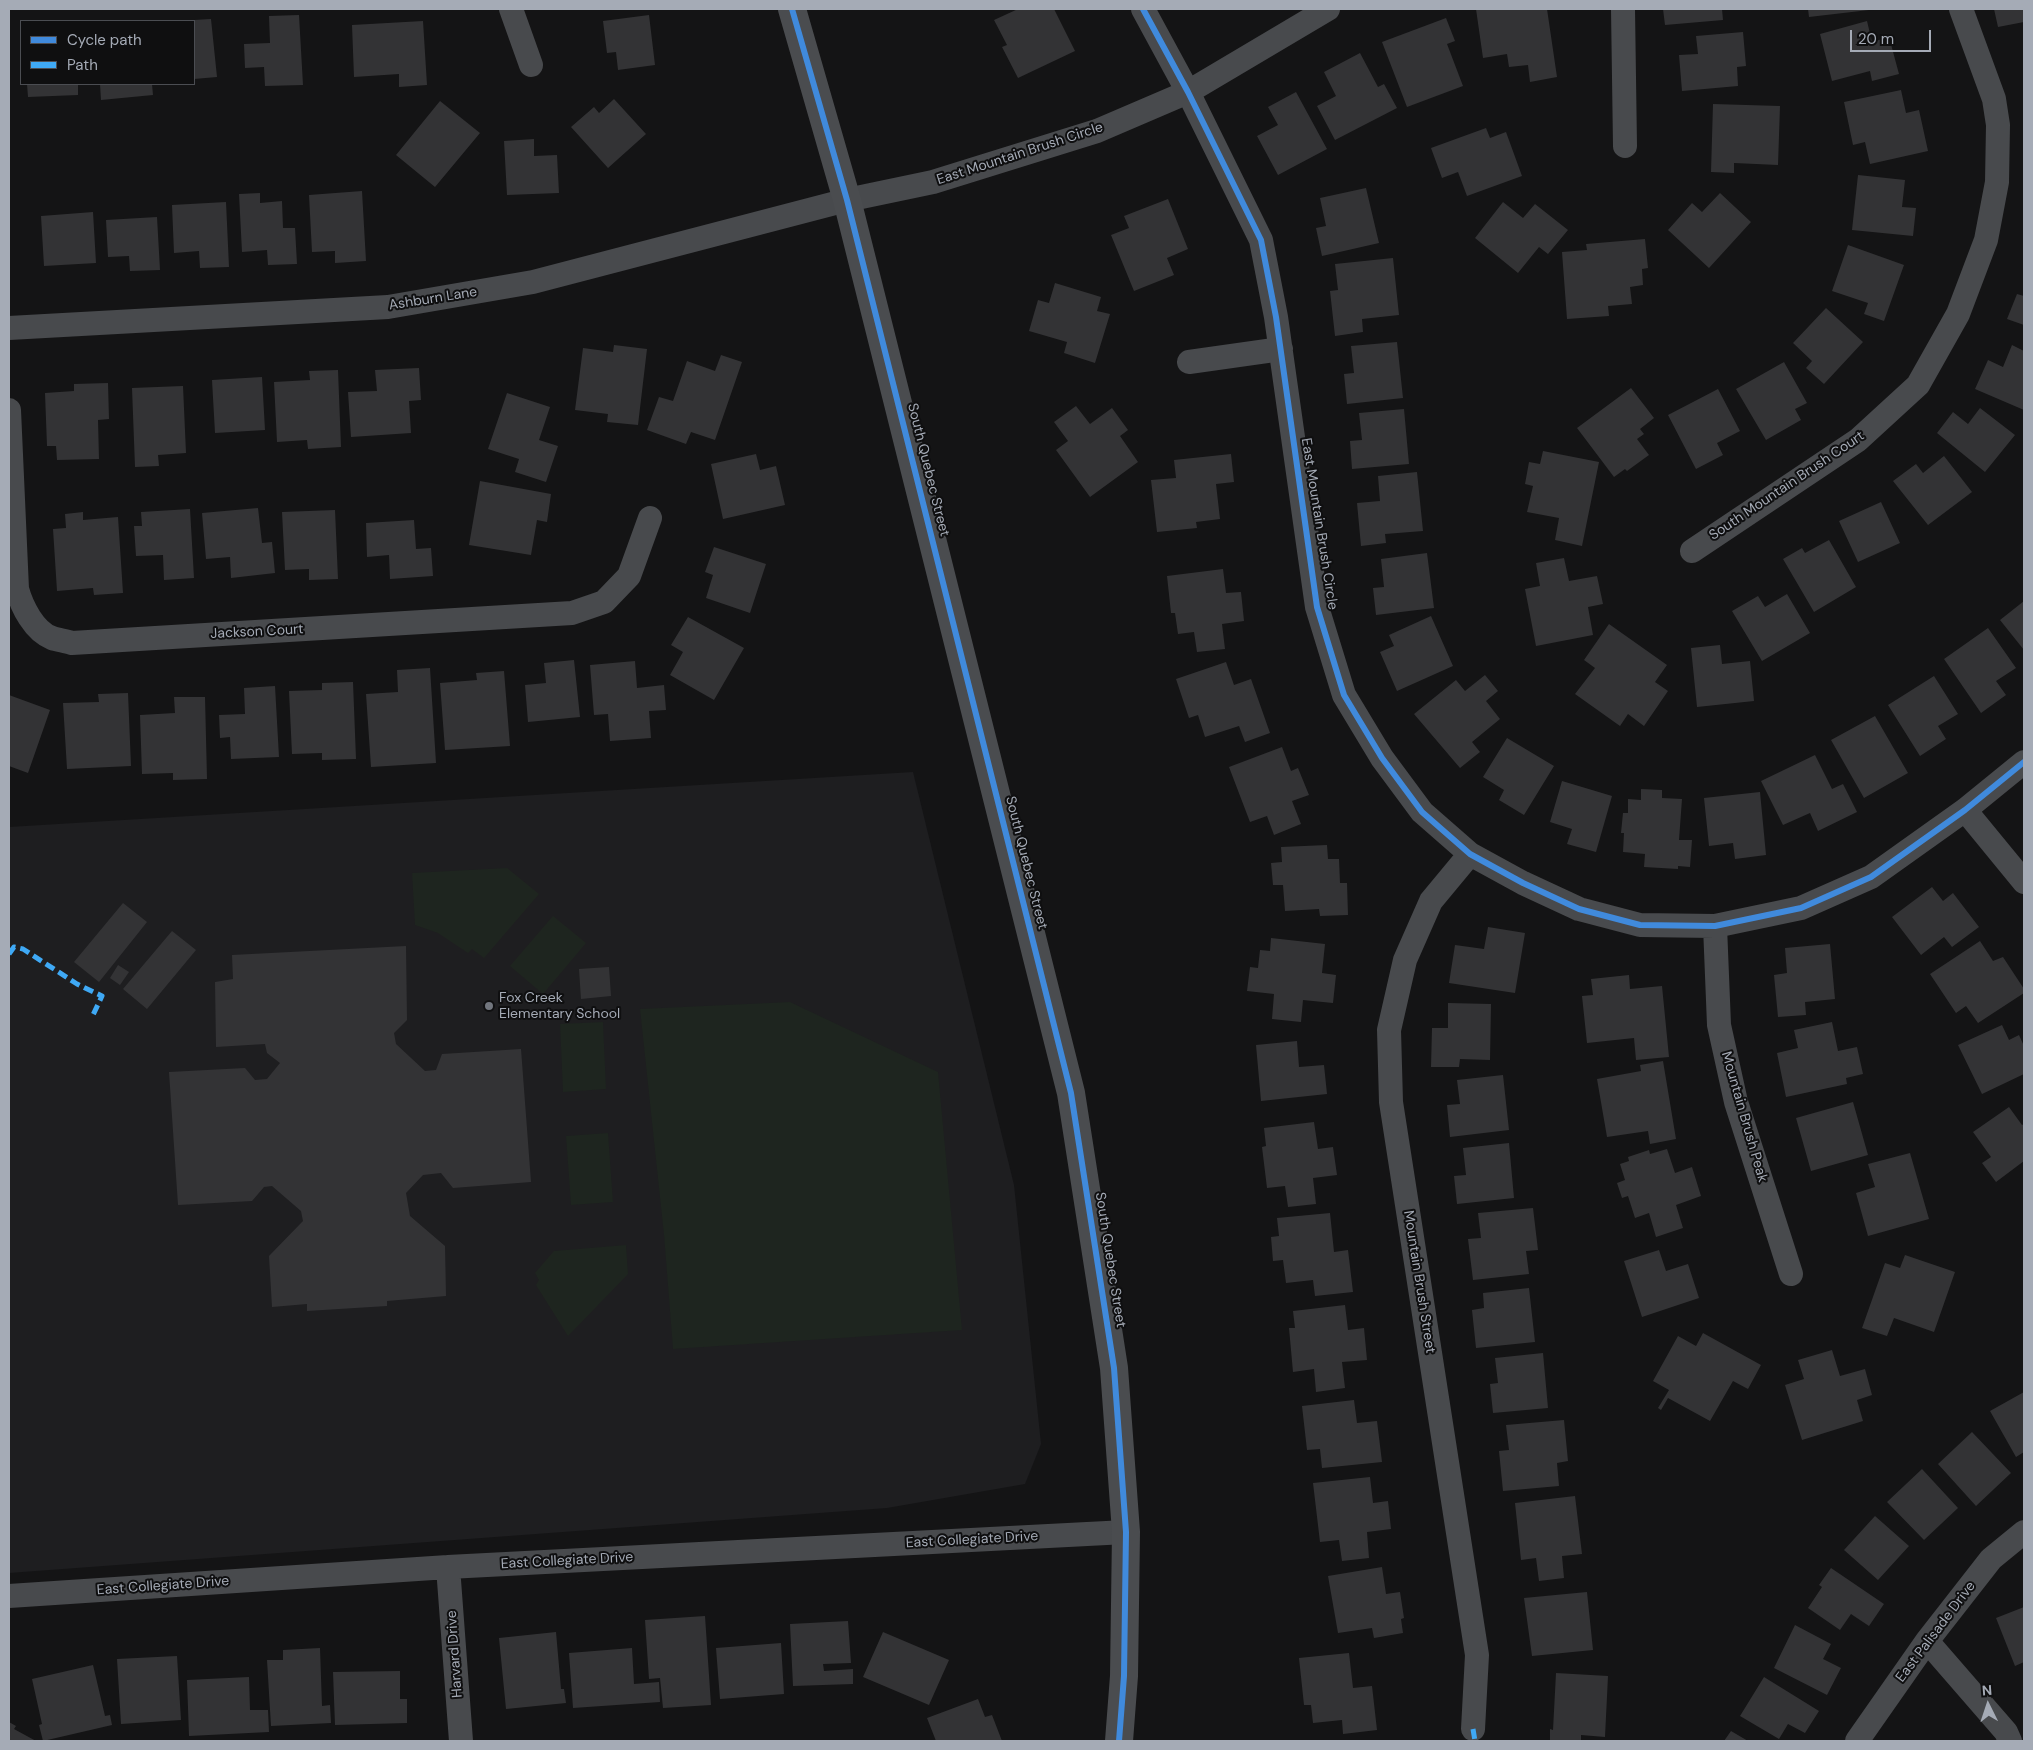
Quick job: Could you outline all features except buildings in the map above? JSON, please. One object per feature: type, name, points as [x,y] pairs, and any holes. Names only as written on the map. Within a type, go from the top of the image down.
[{"type":"main road","name":"South Quebec Street","points":[[792,9],[847,200],[1071,1093],[1114,1368],[1126,1532],[1124,1676],[1119,1741]]},
{"type":"street","points":[[511,9],[531,65]]},
{"type":"street","points":[[1143,9],[1188,92]]},
{"type":"street","name":"East Mountain Brush Circle","points":[[847,200],[933,182],[1097,131],[1188,92],[1328,9]]},
{"type":"street","points":[[1622,9],[1625,146]]},
{"type":"street","name":"South Mountain Brush Court","points":[[1692,551],[1858,440],[1918,386],[1958,314],[1986,240],[1996,182],[1998,125],[1994,99],[1961,9]]},
{"type":"street","name":"East Mountain Brush Circle","points":[[1188,92],[1261,240],[1281,350],[1317,607],[1344,695],[1382,758],[1422,812],[1470,854],[1522,883],[1578,909],[1640,925],[1715,926],[1801,908],[1871,877],[1966,810],[2024,762]]},
{"type":"street","name":"Ashburn Lane","points":[[9,328],[388,308],[534,282],[847,200]]},
{"type":"street","points":[[1189,362],[1281,350]]},
{"type":"street","name":"Jackson Court","points":[[9,410],[17,589],[21,604],[35,624],[51,638],[72,642],[572,614],[604,602],[629,576],[650,518]]},
{"type":"street","points":[[1966,810],[2024,882]]},
{"type":"street","name":"Mountain Brush Street","points":[[1470,854],[1431,901],[1405,960],[1389,1030],[1391,1102],[1477,1655],[1473,1729]]},
{"type":"street","name":"Mountain Brush Peak","points":[[1715,926],[1719,1025],[1736,1102],[1791,1274]]},
{"type":"street","name":"East Collegiate Drive","points":[[9,1596],[448,1567],[1126,1532]]},
{"type":"street","name":"East Palisade Drive","points":[[1857,1741],[1927,1641],[1991,1559],[2024,1532]]},
{"type":"street","name":"Harvard Drive","points":[[448,1567],[461,1741]]},
{"type":"street","points":[[1927,1641],[2006,1732],[2010,1741]]},
{"type":"shaded area","name":"Fox Creek Elementary School","points":[[913,772],[1014,1185],[1041,1444],[1025,1484],[887,1508],[9,1573],[9,827]]},
{"type":"shaded area","points":[[507,868],[539,894],[484,958],[472,949],[468,953],[438,933],[415,925],[412,873]]},
{"type":"shaded area","points":[[553,916],[586,943],[543,994],[510,966]]},
{"type":"shaded area","points":[[790,1002],[938,1072],[962,1330],[673,1349],[664,1235],[640,1009]]},
{"type":"shaded area","points":[[603,1022],[606,1089],[563,1092],[560,1024]]},
{"type":"shaded area","points":[[608,1133],[613,1202],[571,1205],[566,1136]]},
{"type":"shaded area","points":[[626,1245],[628,1274],[568,1336],[536,1285],[539,1280],[535,1273],[554,1251]]},
{"type":"marked path","points":[[9,954],[14,947],[23,949],[77,984],[102,996],[93,1015]]},
{"type":"marked path","points":[[1473,1729],[1475,1741]]},
{"type":"cycle path","points":[[792,9],[847,200],[1071,1093],[1114,1368],[1126,1532],[1124,1676],[1119,1741]]},
{"type":"cycle path","points":[[1143,9],[1188,92],[1261,240],[1276,317],[1317,607],[1344,695],[1382,758],[1422,812],[1470,854],[1523,883],[1579,909],[1640,925],[1715,926],[1801,908],[1871,877],[1965,810],[2024,762]]},
{"type":"place","name":"Fox Creek Elementary School","points":[[489,1006]]}]
